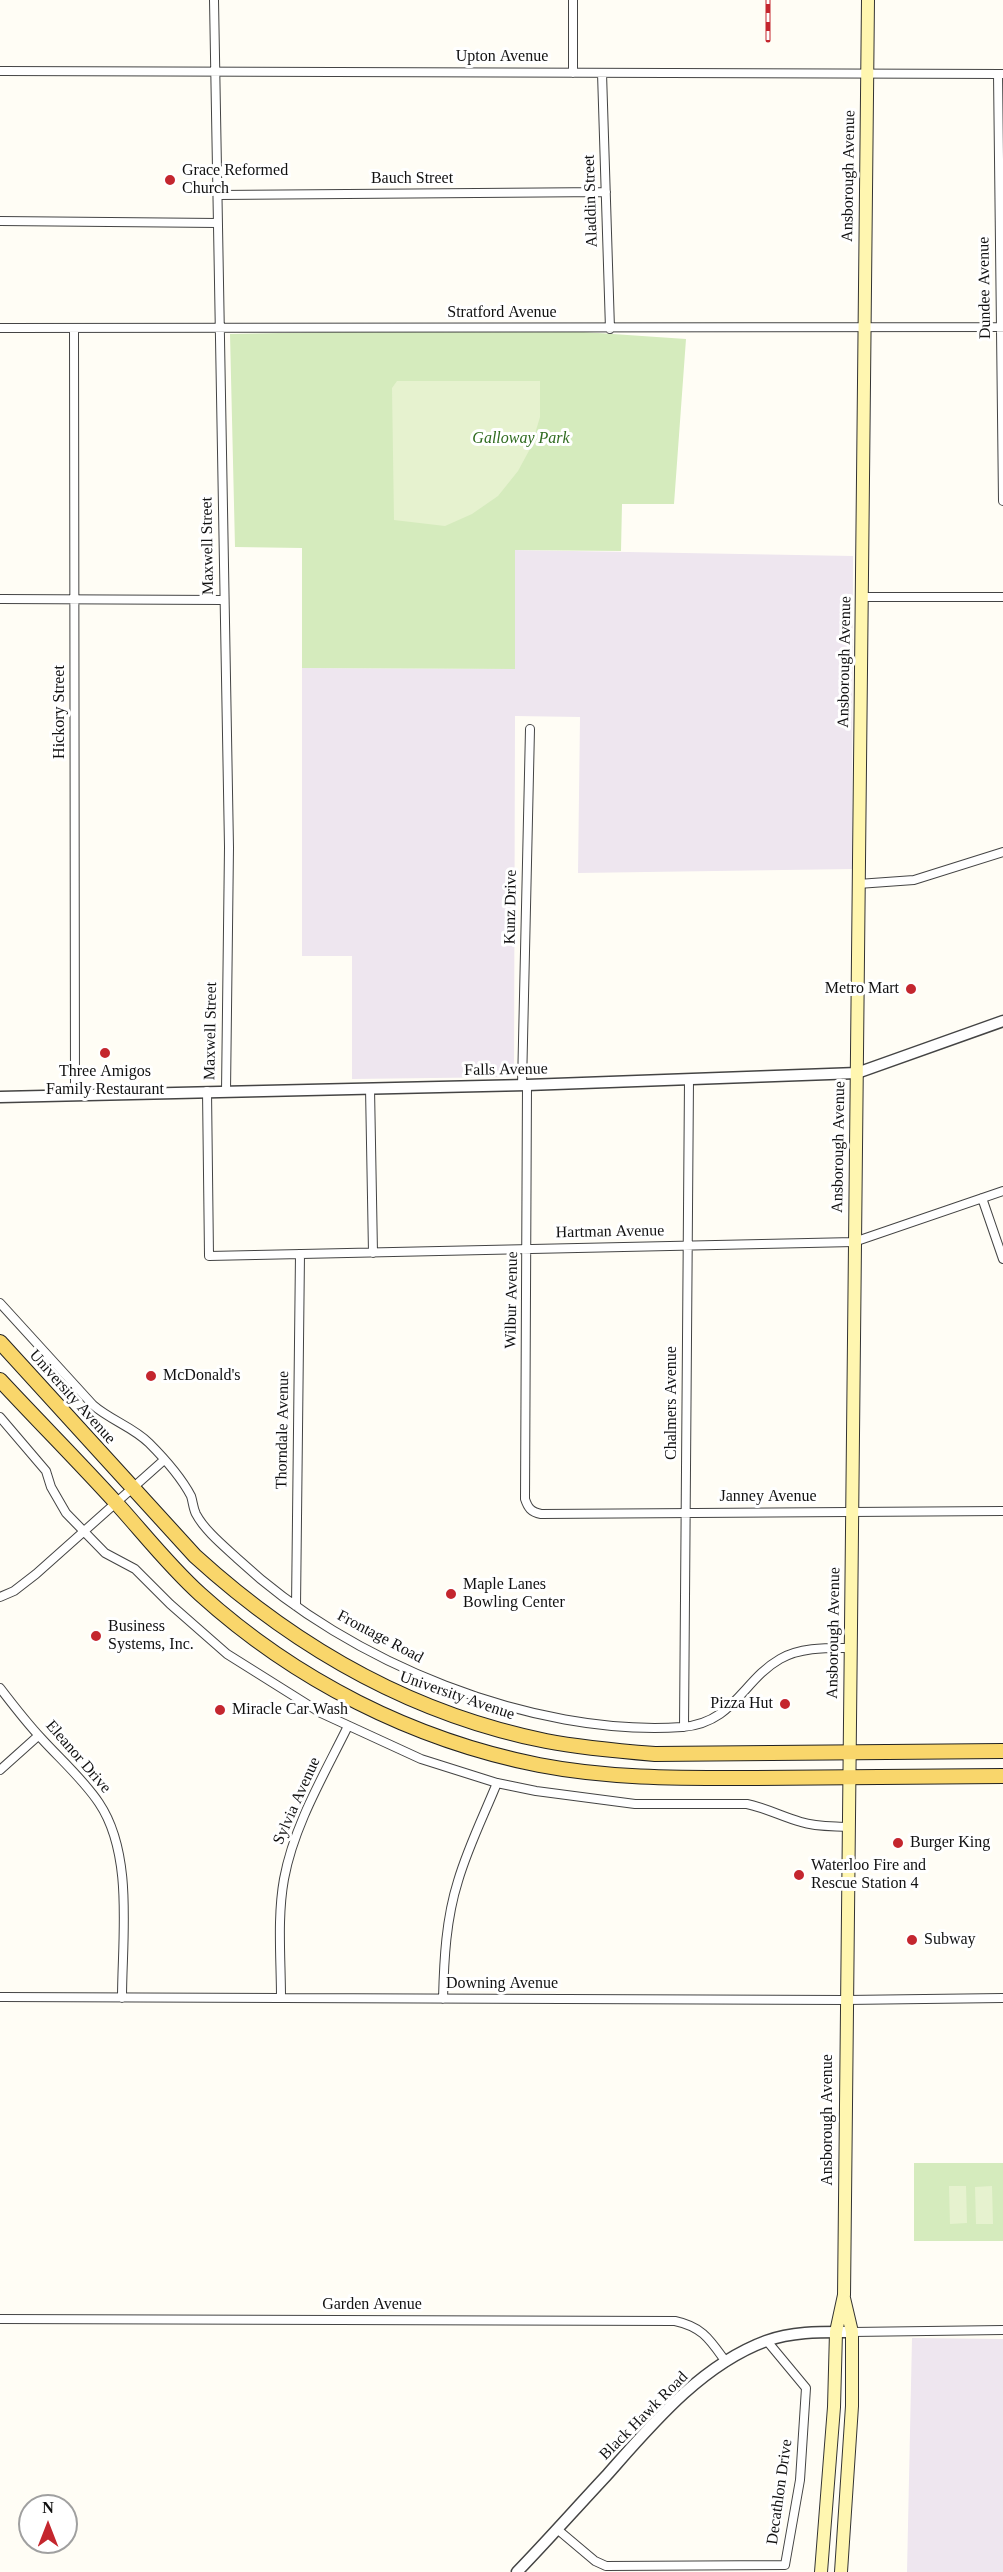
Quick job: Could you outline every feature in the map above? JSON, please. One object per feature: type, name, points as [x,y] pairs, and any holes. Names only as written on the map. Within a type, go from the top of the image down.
[{"type":"main road","name":"Ansborough Avenue","points":[[821,2572],[834,2407],[836,2332],[844,2295],[868,0]]},
{"type":"main road","name":"University Avenue","points":[[0,1342],[195,1556],[224,1582],[281,1627],[342,1665],[408,1699],[510,1733],[584,1747],[655,1754],[1003,1751]]},
{"type":"main road","points":[[0,1380],[117,1504],[180,1575],[248,1633],[300,1670],[336,1691],[416,1729],[494,1755],[592,1773],[648,1778],[1003,1776]]},
{"type":"main road","name":"Ansborough Avenue","points":[[841,2572],[852,2406],[852,2332],[844,2295]]},
{"type":"street","name":"Maxwell Street","points":[[214,0],[229,847],[226,1091]]},
{"type":"street","points":[[573,0],[573,73]]},
{"type":"street","name":"Upton Avenue","points":[[0,70],[1000,74]]},
{"type":"street","name":"Aladdin Street","points":[[602,73],[610,329]]},
{"type":"street","name":"Dundee Avenue","points":[[1000,74],[1003,501]]},
{"type":"street","name":"Bauch Street","points":[[218,195],[606,192]]},
{"type":"street","points":[[0,220],[218,222]]},
{"type":"street","name":"Stratford Avenue","points":[[0,328],[1002,327]]},
{"type":"street","name":"Hickory Street","points":[[74,328],[75,1095]]},
{"type":"street","points":[[862,597],[1003,597]]},
{"type":"street","points":[[0,599],[224,600]]},
{"type":"street","name":"Kunz Drive","points":[[525,1085],[530,729]]},
{"type":"street","points":[[858,884],[914,880],[1003,852]]},
{"type":"street","name":"Falls Avenue","points":[[0,1097],[525,1085],[857,1073],[1003,1021]]},
{"type":"street","name":"Chalmers Avenue","points":[[684,1726],[689,1080]]},
{"type":"street","name":"Wilbur Avenue","points":[[525,1085],[528,1249],[525,1499],[528,1508],[533,1512]]},
{"type":"street","points":[[370,1088],[374,1253]]},
{"type":"street","name":"Hartman Avenue","points":[[207,1091],[209,1256],[854,1242],[1003,1191]]},
{"type":"street","points":[[982,1198],[1003,1259]]},
{"type":"street","name":"Thorndale Avenue","points":[[296,1606],[300,1254]]},
{"type":"street","name":"Frontage Road","points":[[0,1303],[93,1406],[105,1416],[136,1433],[164,1460],[191,1497],[196,1514],[241,1562],[296,1606],[384,1658],[434,1681],[528,1711],[598,1723],[684,1726],[717,1716],[740,1698],[778,1660],[790,1654],[813,1649],[851,1648]]},
{"type":"street","points":[[0,1417],[46,1471],[51,1487],[66,1513],[105,1552],[135,1569],[177,1611],[227,1654],[290,1695],[348,1726],[421,1758],[497,1782],[582,1799],[635,1804],[747,1804],[765,1807],[800,1822],[818,1826],[848,1827]]},
{"type":"street","points":[[0,1597],[14,1591],[36,1574],[164,1460]]},
{"type":"street","name":"Janney Avenue","points":[[533,1512],[1003,1511]]},
{"type":"street","name":"Eleanor Drive","points":[[0,1688],[39,1736],[86,1786],[100,1805],[116,1842],[122,1882],[122,1998]]},
{"type":"street","name":"Sylvia Avenue","points":[[280,1998],[281,1900],[288,1858],[303,1819],[348,1726]]},
{"type":"street","points":[[0,1770],[39,1736]]},
{"type":"street","points":[[443,1999],[445,1948],[452,1902],[466,1857],[497,1782]]},
{"type":"street","name":"Downing Avenue","points":[[0,1997],[846,2000],[1003,1998]]},
{"type":"street","name":"Garden Avenue","points":[[0,2319],[675,2321],[690,2324],[705,2333],[726,2362]]},
{"type":"street","name":"Black Hawk Road","points":[[517,2572],[654,2422],[681,2396],[726,2362],[748,2349],[766,2341],[803,2333],[1003,2330]]},
{"type":"street","name":"Decathlon Drive","points":[[557,2529],[595,2561],[606,2566],[785,2565],[800,2481],[806,2388],[766,2341]]},
{"type":"shaded area","points":[[515,550],[853,556],[852,869],[578,873],[580,717],[515,716],[514,1077],[352,1079],[352,956],[302,956],[302,668],[515,669]]},
{"type":"shaded area","points":[[912,2338],[1003,2339],[1003,2572],[907,2572]]},
{"type":"green space","name":"Galloway Park","points":[[525,328],[686,339],[674,504],[622,504],[621,551],[515,550],[515,669],[302,668],[302,548],[235,547],[230,334]]},
{"type":"green space","points":[[397,381],[540,381],[540,417],[531,447],[518,471],[498,496],[472,514],[445,526],[394,520],[392,388]]},
{"type":"green space","points":[[914,2163],[1003,2163],[1003,2241],[914,2241]]},
{"type":"green space","points":[[949,2186],[966,2186],[967,2223],[950,2224]]},
{"type":"green space","points":[[992,2186],[993,2224],[976,2224],[975,2187]]},
{"type":"railway","points":[[768,0],[768,40]]},
{"type":"place","name":"Grace Reformed Church","points":[[170,180]]},
{"type":"place","name":"Metro Mart","points":[[911,989]]},
{"type":"place","name":"Three Amigos Family Restaurant","points":[[105,1053]]},
{"type":"place","name":"McDonald's","points":[[151,1376]]},
{"type":"place","name":"Maple Lanes Bowling Center","points":[[451,1594]]},
{"type":"place","name":"Business Systems, Inc.","points":[[96,1636]]},
{"type":"place","name":"Pizza Hut","points":[[785,1704]]},
{"type":"place","name":"Miracle Car Wash","points":[[220,1710]]},
{"type":"place","name":"Burger King","points":[[898,1843]]},
{"type":"place","name":"Waterloo Fire and Rescue Station 4","points":[[799,1875]]},
{"type":"place","name":"Subway","points":[[912,1940]]}]
